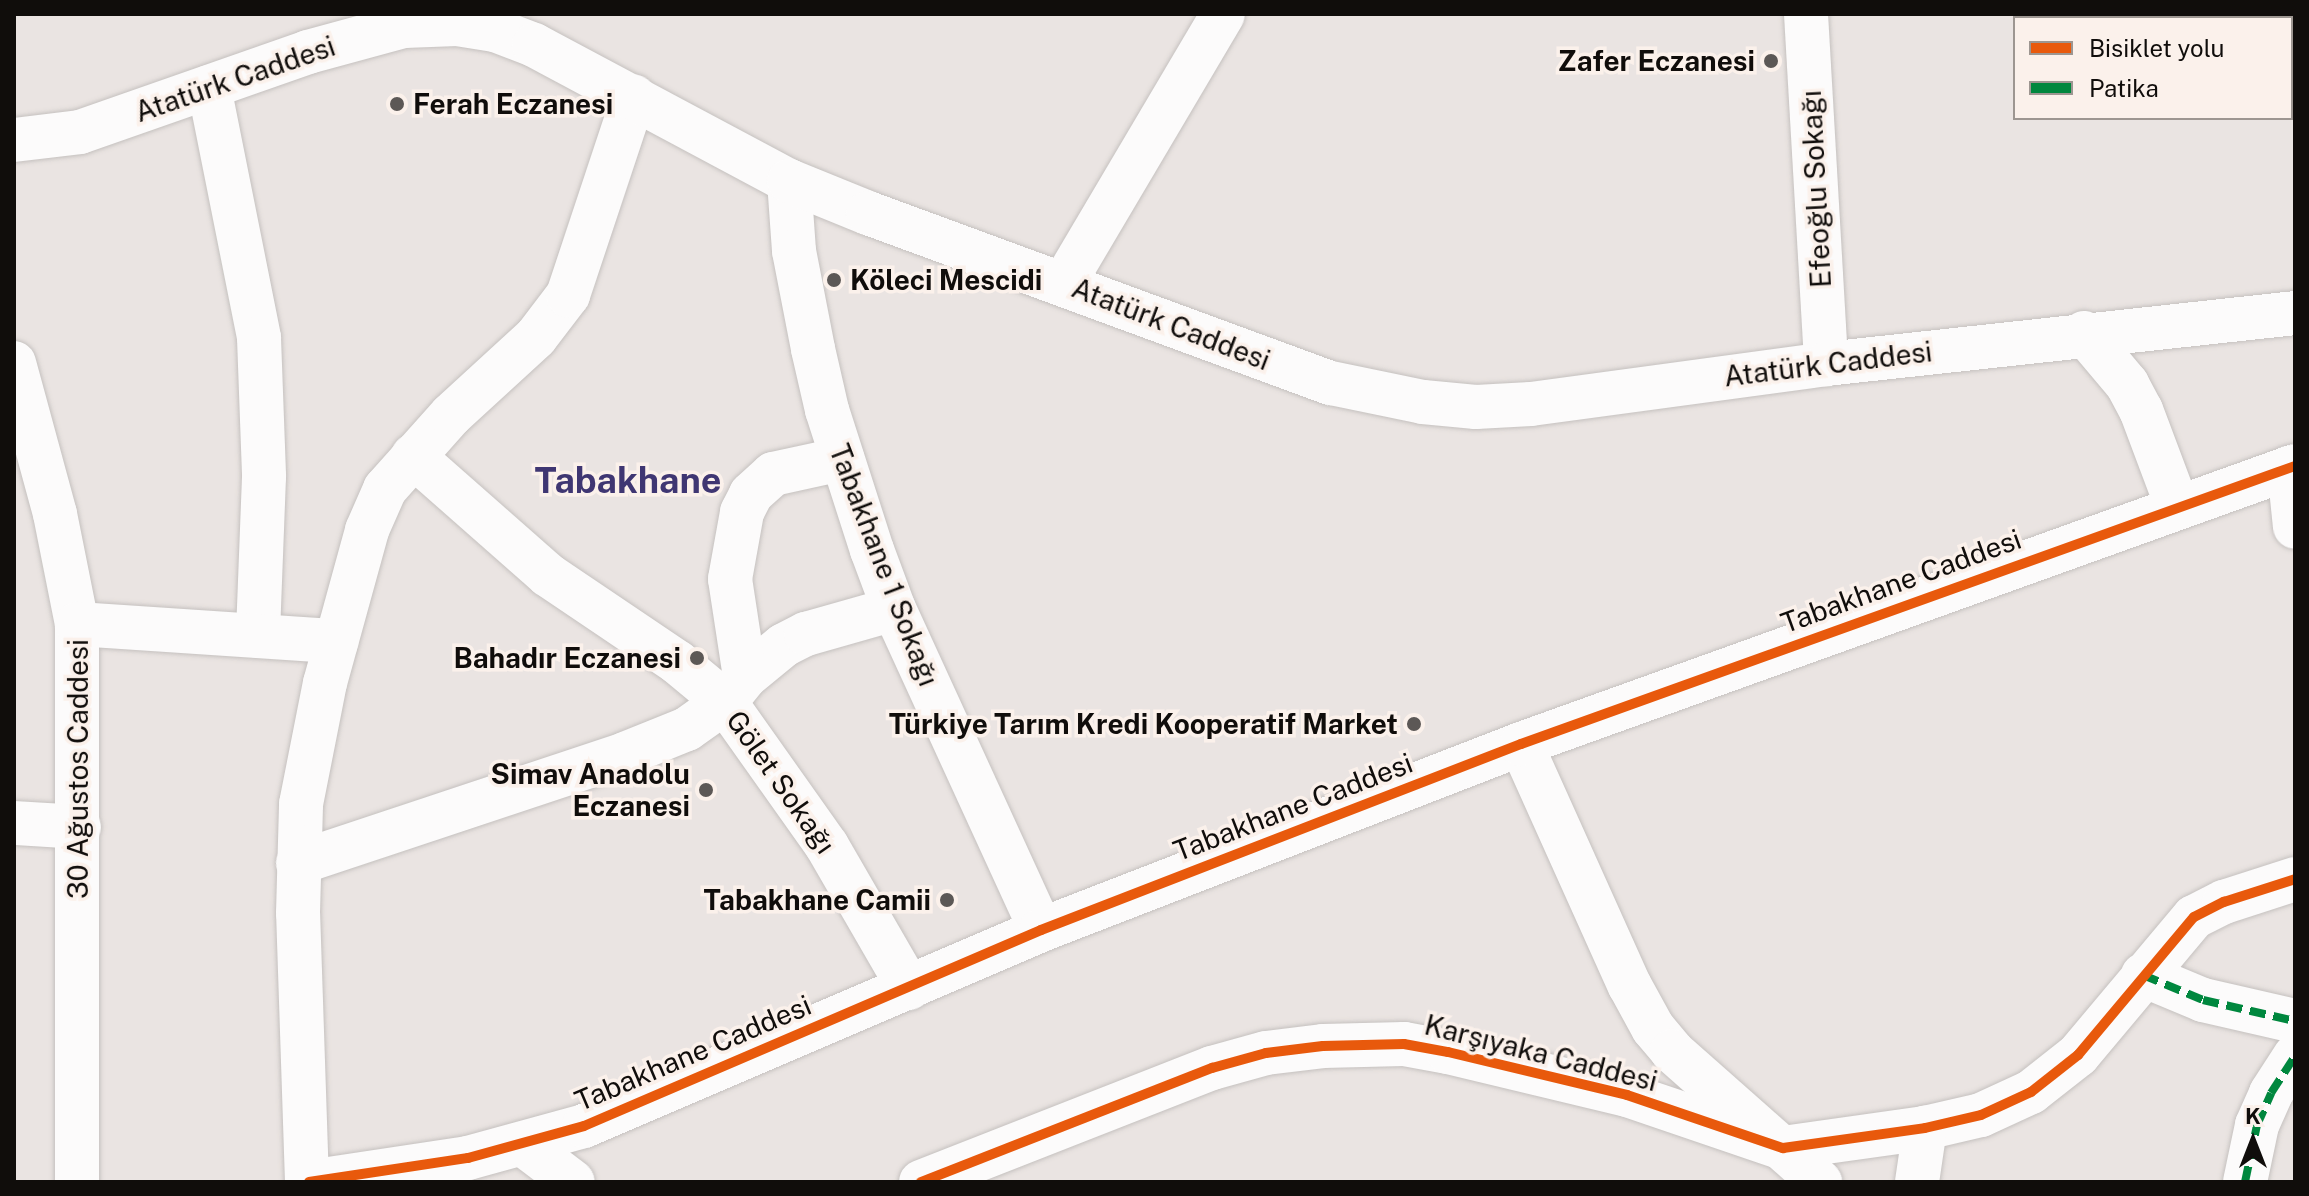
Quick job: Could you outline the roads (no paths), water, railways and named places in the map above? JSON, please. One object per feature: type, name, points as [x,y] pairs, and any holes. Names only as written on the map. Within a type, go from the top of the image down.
[{"type":"street","points":[[1064,283],[1223,14]]},
{"type":"street","name":"Efeoğlu Sokağı","points":[[1806,14],[1826,364]]},
{"type":"street","name":"Atatürk Caddesi","points":[[14,140],[80,132],[404,20],[456,19],[534,45],[789,181],[1331,383],[1423,402],[1476,407],[1531,404],[2084,333],[2295,313]]},
{"type":"street","points":[[209,87],[259,338],[264,477],[258,636]]},
{"type":"street","points":[[308,1182],[298,863],[308,761],[336,641],[367,530],[385,489],[413,456],[451,415],[536,337],[568,295],[634,97]]},
{"type":"street","name":"Tabakhane 1 Sokağı","points":[[789,181],[801,298],[842,459],[894,609],[1041,930]]},
{"type":"street","points":[[2084,333],[2127,384],[2141,410],[2177,506]]},
{"type":"street","name":"30 Ağustos Caddesi","points":[[14,363],[55,514],[77,624],[77,1182]]},
{"type":"street","points":[[413,456],[548,575],[677,662],[735,689]]},
{"type":"street","points":[[735,689],[730,579],[746,503],[759,483],[773,474],[842,459]]},
{"type":"street","points":[[2292,467],[2295,527]]},
{"type":"street","name":"Tabakhane Caddesi","points":[[308,1182],[392,1176],[524,1145],[584,1126],[1041,930],[1521,744],[2292,467]]},
{"type":"street","points":[[298,863],[625,754],[687,729],[735,689],[767,656],[806,634],[894,609]]},
{"type":"street","points":[[77,624],[336,641]]},
{"type":"street","name":"Gölet Sokağı","points":[[735,689],[909,988]]},
{"type":"street","points":[[1521,744],[1630,986],[1653,1028],[1672,1051],[1820,1182]]},
{"type":"street","points":[[14,823],[79,827]]},
{"type":"street","points":[[1783,1148],[1925,1128],[2007,1105],[2056,1075],[2078,1055],[2194,917],[2224,902],[2295,879]]},
{"type":"street","points":[[2143,975],[2203,1000],[2295,1021]]},
{"type":"street","name":"Karşıyaka Caddesi","points":[[921,1182],[1212,1068],[1266,1053],[1366,1044],[1404,1044],[1553,1075],[1627,1095],[1783,1148]]},
{"type":"street","points":[[2245,1182],[2257,1125],[2271,1093],[2295,1056]]},
{"type":"street","points":[[1917,1182],[1925,1128]]},
{"type":"street","points":[[524,1145],[573,1182]]},
{"type":"place","name":"Zafer Eczanesi","points":[[1771,61]]},
{"type":"place","name":"Ferah Eczanesi","points":[[397,104]]},
{"type":"place","name":"Köleci Mescidi","points":[[834,280]]},
{"type":"place","name":"Bahadır Eczanesi","points":[[697,658]]},
{"type":"place","name":"Türkiye Tarım Kredi Kooperatif Market","points":[[1414,724]]},
{"type":"place","name":"Simav Anadolu Eczanesi","points":[[706,790]]},
{"type":"place","name":"Tabakhane Camii","points":[[947,900]]},
{"type":"district","name":"Tabakhane","points":[[628,481]]}]
